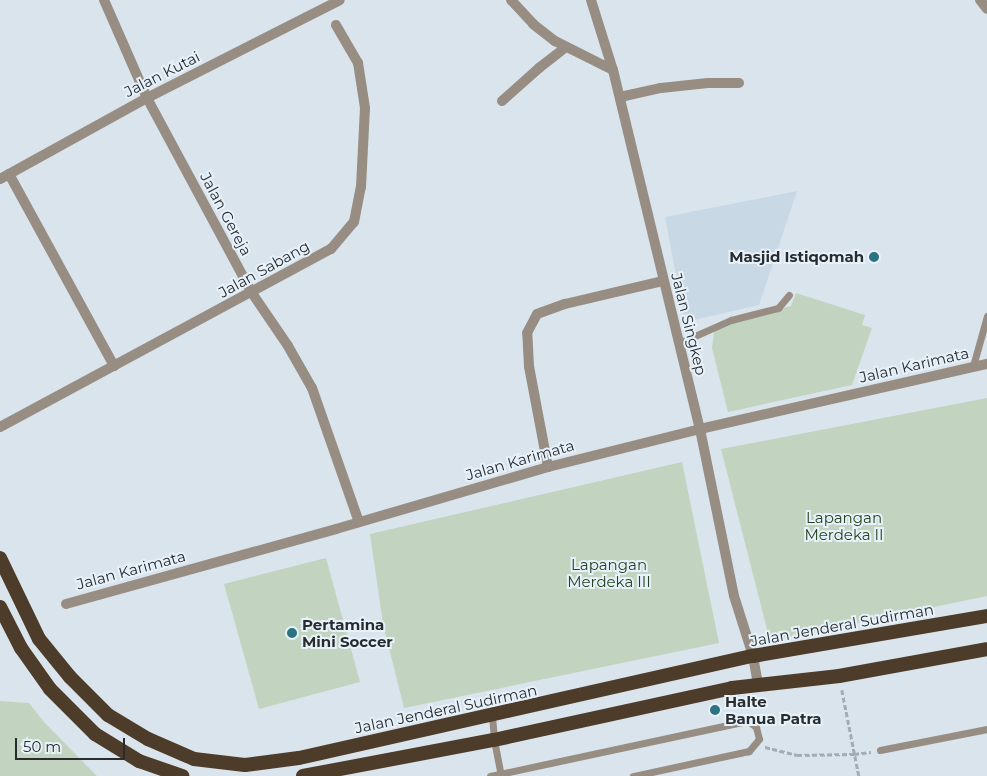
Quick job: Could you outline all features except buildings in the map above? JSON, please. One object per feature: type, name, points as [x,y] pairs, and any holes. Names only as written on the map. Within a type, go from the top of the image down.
[{"type":"highway","name":"Jalan Jenderal Sudirman","points":[[0,558],[39,640],[70,677],[108,715],[148,739],[194,759],[245,765],[299,758],[753,656],[987,616]]},
{"type":"highway","points":[[0,607],[22,648],[50,689],[95,734],[139,760],[182,776]]},
{"type":"highway","points":[[303,776],[494,740],[758,684],[839,676],[987,649]]},
{"type":"street","name":"Jalan Gereja","points":[[104,0],[147,98],[252,293],[288,346],[312,388],[359,522]]},
{"type":"street","name":"Jalan Kutai","points":[[5,177],[147,98],[340,0]]},
{"type":"street","points":[[511,0],[533,24],[566,48],[613,70]]},
{"type":"street","name":"Jalan Singkep","points":[[591,0],[620,97],[700,429],[734,596],[753,656],[758,684]]},
{"type":"street","points":[[980,0],[987,9]]},
{"type":"street","name":"Jalan Sabang","points":[[0,427],[331,249],[354,222],[361,187],[365,108],[358,63],[336,25]]},
{"type":"street","points":[[502,101],[539,68],[566,48]]},
{"type":"street","points":[[620,97],[661,88],[708,83],[739,83]]},
{"type":"street","points":[[5,177],[114,366]]},
{"type":"street","points":[[548,467],[529,366],[527,332],[537,314],[565,304],[663,281]]},
{"type":"street","name":"Jalan Karimata","points":[[66,604],[548,467],[700,429],[987,364]]},
{"type":"lane","points":[[679,344],[731,320],[778,308],[789,295]]},
{"type":"lane","points":[[973,366],[987,316]]},
{"type":"lane","points":[[492,716],[494,740],[501,775]]},
{"type":"lane","points":[[490,776],[748,721],[756,727],[759,739],[756,745],[749,751],[633,776]]},
{"type":"lane","points":[[880,750],[987,729]]},
{"type":"path","points":[[839,676],[860,776]]},
{"type":"path","points":[[756,745],[797,755],[854,754],[880,750]]},
{"type":"shaded area","points":[[797,191],[759,305],[685,322],[665,217]]},
{"type":"green space","points":[[796,293],[865,315],[862,325],[872,328],[852,385],[728,412],[712,348],[715,325],[791,306]]},
{"type":"green space","name":"Lapangan Merdeka II","points":[[987,398],[987,596],[770,641],[721,449]]},
{"type":"green space","name":"Lapangan Merdeka III","points":[[682,462],[719,643],[404,708],[383,624],[370,534]]},
{"type":"green space","name":"Pertamina Mini Soccer","points":[[326,558],[360,682],[259,709],[224,584]]},
{"type":"green space","points":[[0,701],[29,703],[44,722],[97,776],[0,776]]},
{"type":"place","name":"Masjid Istiqomah","points":[[874,257]]},
{"type":"place","name":"Pertamina Mini Soccer","points":[[292,633]]},
{"type":"place","name":"Halte Banua Patra","points":[[715,710]]}]
